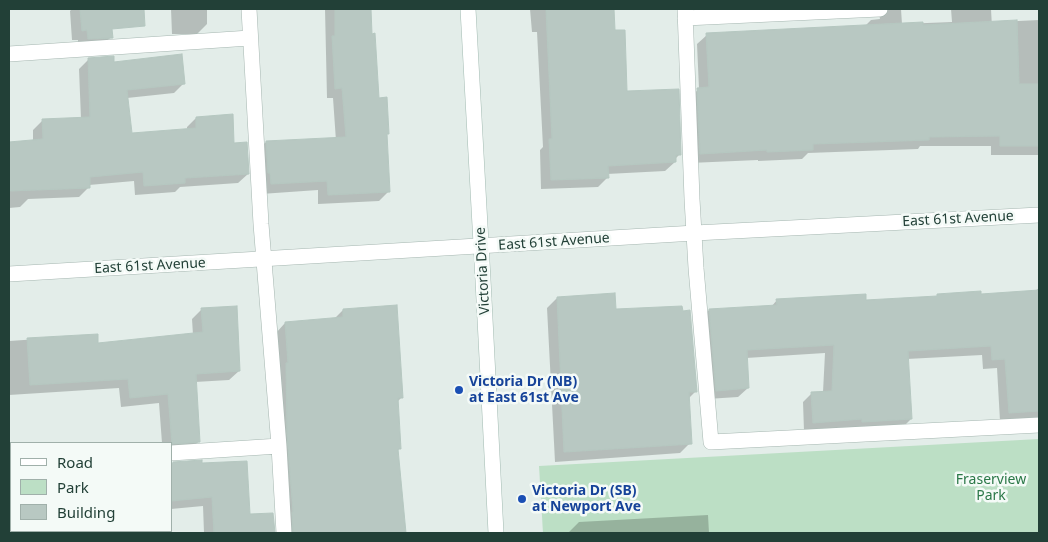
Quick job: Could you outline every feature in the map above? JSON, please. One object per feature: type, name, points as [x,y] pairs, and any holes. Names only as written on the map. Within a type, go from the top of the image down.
[{"type":"street","points":[[249,9],[263,259],[279,446],[284,533]]},
{"type":"street","name":"Victoria Drive","points":[[468,9],[496,533]]},
{"type":"street","points":[[880,9],[685,14],[695,233],[710,442],[1039,425]]},
{"type":"street","points":[[9,54],[250,38]]},
{"type":"street","name":"East 61st Avenue","points":[[9,274],[695,233],[1039,215]]},
{"type":"street","points":[[172,453],[279,446]]},
{"type":"green space","name":"Fraserview Park","points":[[1039,439],[1039,533],[543,533],[539,466]]},
{"type":"building","points":[[80,9],[144,9],[145,26],[112,29],[113,38],[88,39],[87,30],[82,31]]},
{"type":"building","points":[[335,9],[371,9],[372,34],[375,33],[379,98],[387,97],[390,192],[328,195],[327,181],[271,184],[270,173],[268,173],[266,141],[346,137],[342,88],[335,89],[332,36],[335,36]]},
{"type":"building","points":[[546,9],[614,9],[615,30],[625,30],[627,91],[679,89],[681,155],[676,155],[676,162],[608,166],[609,178],[551,180],[549,139],[552,139]]},
{"type":"building","points":[[1017,20],[1019,84],[1039,84],[1039,146],[1000,146],[1000,136],[929,137],[929,140],[813,144],[813,150],[767,152],[767,150],[700,154],[697,88],[709,87],[706,33],[923,22],[923,25]]},
{"type":"building","points":[[182,54],[185,84],[127,90],[132,133],[196,128],[196,117],[233,114],[234,143],[247,142],[249,174],[185,178],[185,183],[144,186],[143,172],[90,177],[90,188],[9,191],[9,142],[43,139],[42,119],[90,117],[88,58],[114,56],[114,62]]},
{"type":"building","points":[[1039,290],[1039,411],[1009,413],[1005,359],[992,360],[991,346],[908,351],[912,419],[862,422],[862,419],[813,423],[811,392],[832,391],[834,345],[747,350],[749,388],[716,391],[709,309],[777,305],[776,299],[866,294],[866,300],[937,296],[937,294],[981,291],[981,294]]},
{"type":"building","points":[[615,293],[616,309],[682,306],[683,311],[690,310],[697,392],[689,392],[692,444],[564,452],[557,297]]},
{"type":"building","points":[[397,305],[403,398],[398,398],[401,449],[398,449],[406,533],[293,533],[287,434],[286,363],[288,363],[285,322],[343,317],[343,309]]},
{"type":"building","points":[[237,306],[240,371],[196,374],[200,442],[172,444],[168,394],[130,398],[128,379],[30,385],[27,338],[98,334],[98,343],[203,332],[201,308]]},
{"type":"building","points":[[202,460],[202,463],[247,461],[250,514],[273,513],[275,533],[214,533],[212,497],[172,501],[173,462]]},
{"type":"place","name":"Victoria Dr (NB) at East 61st Ave","points":[[459,390]]},
{"type":"place","name":"Victoria Dr (SB) at Newport Ave","points":[[522,499]]}]
